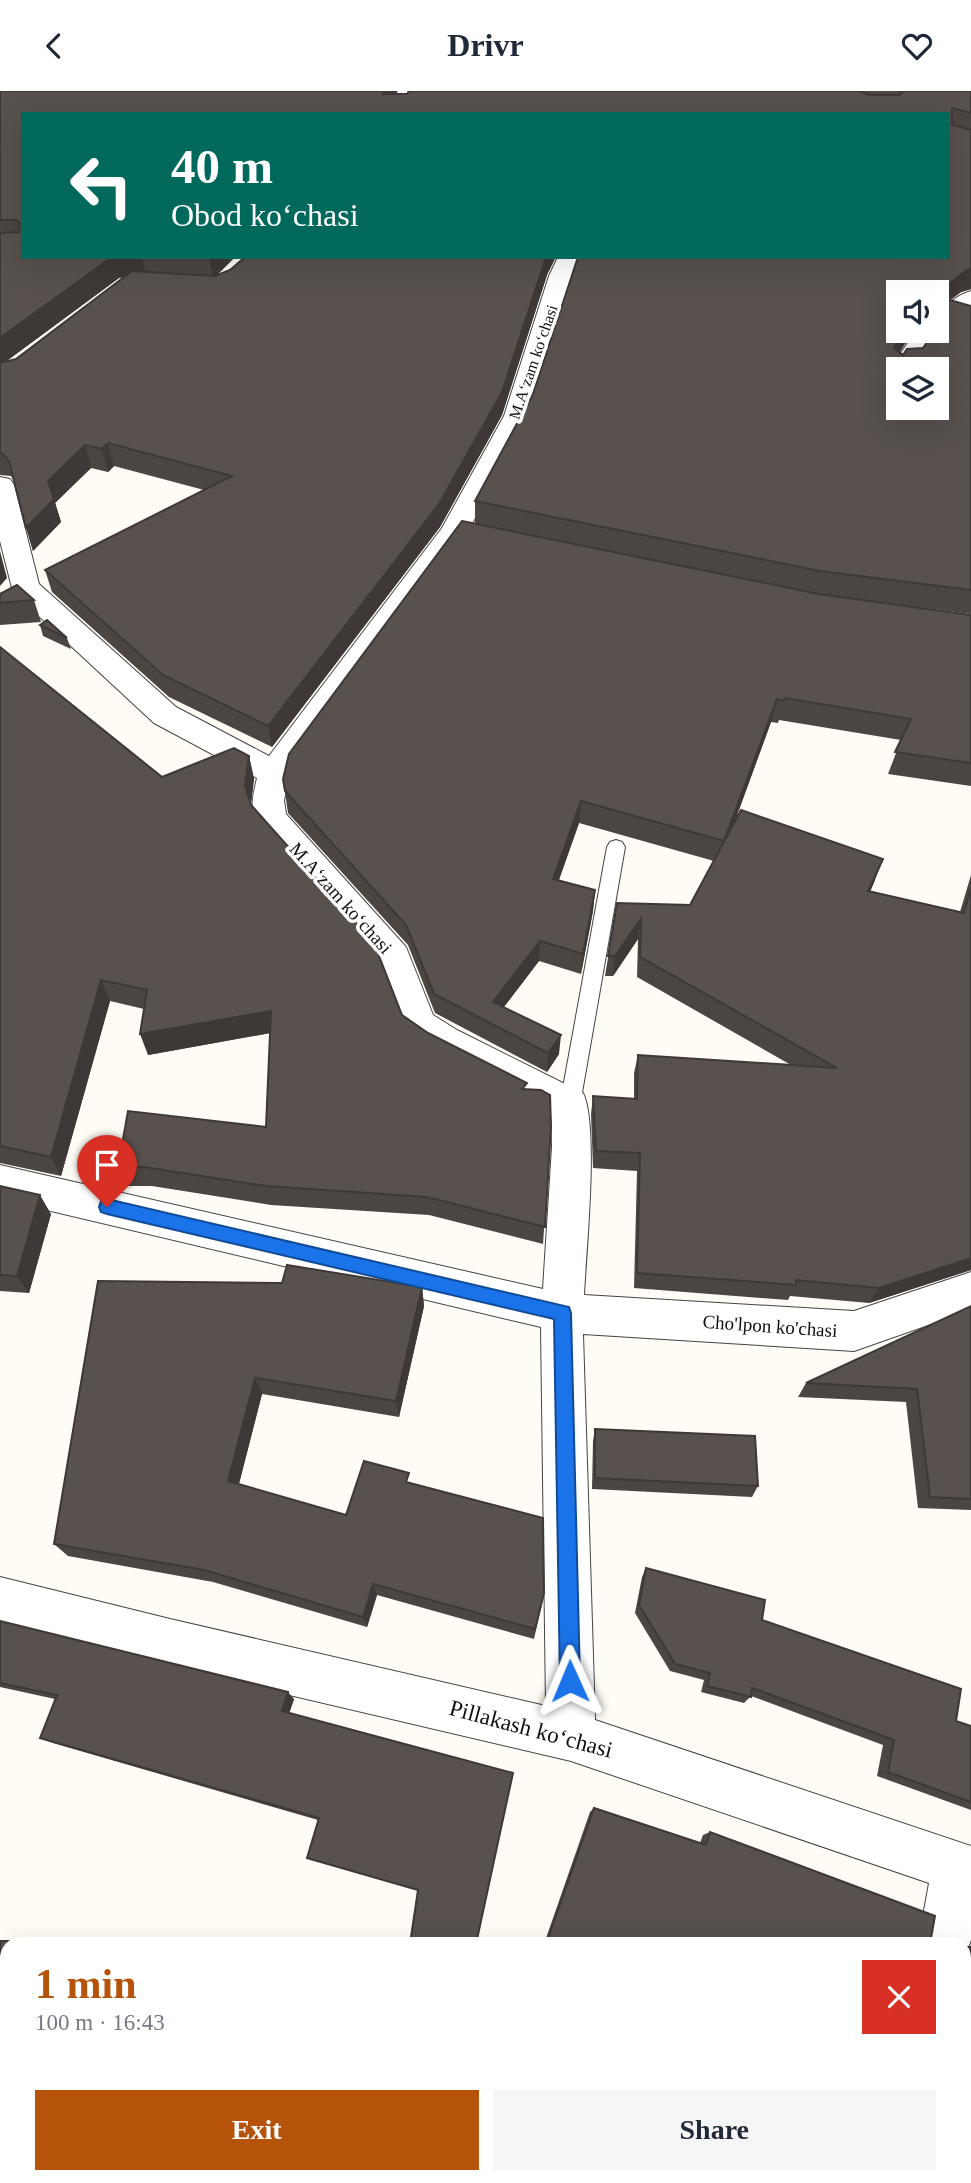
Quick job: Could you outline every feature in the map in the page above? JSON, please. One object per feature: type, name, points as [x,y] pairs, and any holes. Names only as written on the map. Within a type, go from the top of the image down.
[{"type":"street","points":[[397,112],[408,91]]},
{"type":"street","name":"M.Aʻzam koʻchasi","points":[[569,259],[516,416],[467,534],[274,773],[268,800],[270,818],[394,957],[418,1024],[444,1041],[570,1104]]},
{"type":"street","points":[[953,320],[971,297]]},
{"type":"street","points":[[0,485],[26,588],[165,715],[274,773]]},
{"type":"street","points":[[570,1104],[571,1147],[562,1313],[571,1736]]},
{"type":"street","name":"Cho'lpon ko'chasi","points":[[0,1182],[562,1313],[854,1331],[971,1291]]},
{"type":"street","name":"Pillakash koʻchasi","points":[[0,1600],[170,1643],[571,1736],[964,1869]]},
{"type":"street","points":[[946,1937],[964,1869]]},
{"type":"lane","points":[[570,1104],[616,847]]},
{"type":"building","points":[[0,91],[385,91],[383,94],[407,94],[409,91],[859,91],[869,95],[899,95],[902,93],[900,91],[971,91],[971,113],[952,108],[952,125],[971,130],[971,269],[949,284],[949,280],[886,280],[886,343],[897,343],[894,348],[903,355],[907,349],[923,348],[927,343],[949,343],[949,300],[971,306],[971,590],[820,571],[475,501],[533,394],[577,259],[950,259],[950,112],[21,112],[21,259],[109,259],[0,338],[0,233],[19,232],[20,223],[17,220],[0,220]]},
{"type":"building","points":[[243,259],[545,259],[502,392],[439,504],[268,726],[163,675],[45,570],[232,476],[108,443],[102,449],[85,445],[48,481],[54,499],[26,528],[9,461],[0,453],[0,363],[16,359],[132,271],[215,276],[230,270]]},
{"type":"building","points":[[462,521],[819,594],[971,615],[971,763],[895,752],[911,719],[785,698],[783,701],[777,699],[724,841],[581,801],[553,879],[595,890],[583,954],[540,941],[493,1002],[561,1035],[548,1053],[434,994],[406,925],[285,791],[283,779],[289,754]]},
{"type":"building","points":[[17,585],[34,600],[0,603],[0,594]]},
{"type":"building","points":[[47,620],[67,638],[40,625]]},
{"type":"building","points":[[0,647],[162,777],[234,748],[249,756],[245,785],[251,805],[374,943],[402,1015],[428,1033],[527,1083],[522,1089],[541,1090],[550,1095],[551,1127],[545,1227],[427,1197],[266,1186],[144,1167],[118,1167],[128,1111],[266,1127],[271,1011],[140,1034],[147,990],[101,980],[51,1157],[0,1146]]},
{"type":"building","points":[[741,810],[883,859],[868,891],[964,913],[971,888],[971,1258],[879,1288],[796,1280],[796,1285],[637,1273],[640,1153],[596,1151],[593,1096],[637,1099],[638,1055],[837,1068],[640,957],[641,919],[615,956],[608,956],[617,903],[690,905]]},
{"type":"building","points":[[0,1186],[40,1195],[17,1276],[0,1275]]},
{"type":"building","points":[[287,1265],[422,1287],[396,1401],[255,1378],[228,1481],[346,1515],[364,1461],[409,1473],[406,1482],[543,1518],[544,1593],[535,1629],[373,1584],[363,1617],[204,1570],[54,1544],[98,1281],[282,1283]]},
{"type":"building","points":[[971,1306],[971,1499],[930,1497],[917,1389],[806,1383]]},
{"type":"building","points":[[595,1429],[755,1436],[758,1486],[595,1478]]},
{"type":"building","points":[[646,1568],[765,1600],[762,1620],[961,1689],[956,1721],[971,1726],[971,1802],[888,1772],[894,1740],[752,1688],[751,1697],[707,1686],[710,1673],[675,1664],[639,1605]]},
{"type":"building","points":[[0,1621],[288,1692],[282,1711],[513,1773],[478,1937],[411,1937],[418,1890],[307,1858],[319,1818],[40,1738],[57,1695],[0,1683]]},
{"type":"building","points":[[594,1808],[706,1845],[710,1832],[935,1916],[931,1937],[548,1937]]},
{"type":"route","points":[[107,1207],[562,1313],[570,1681]]}]
